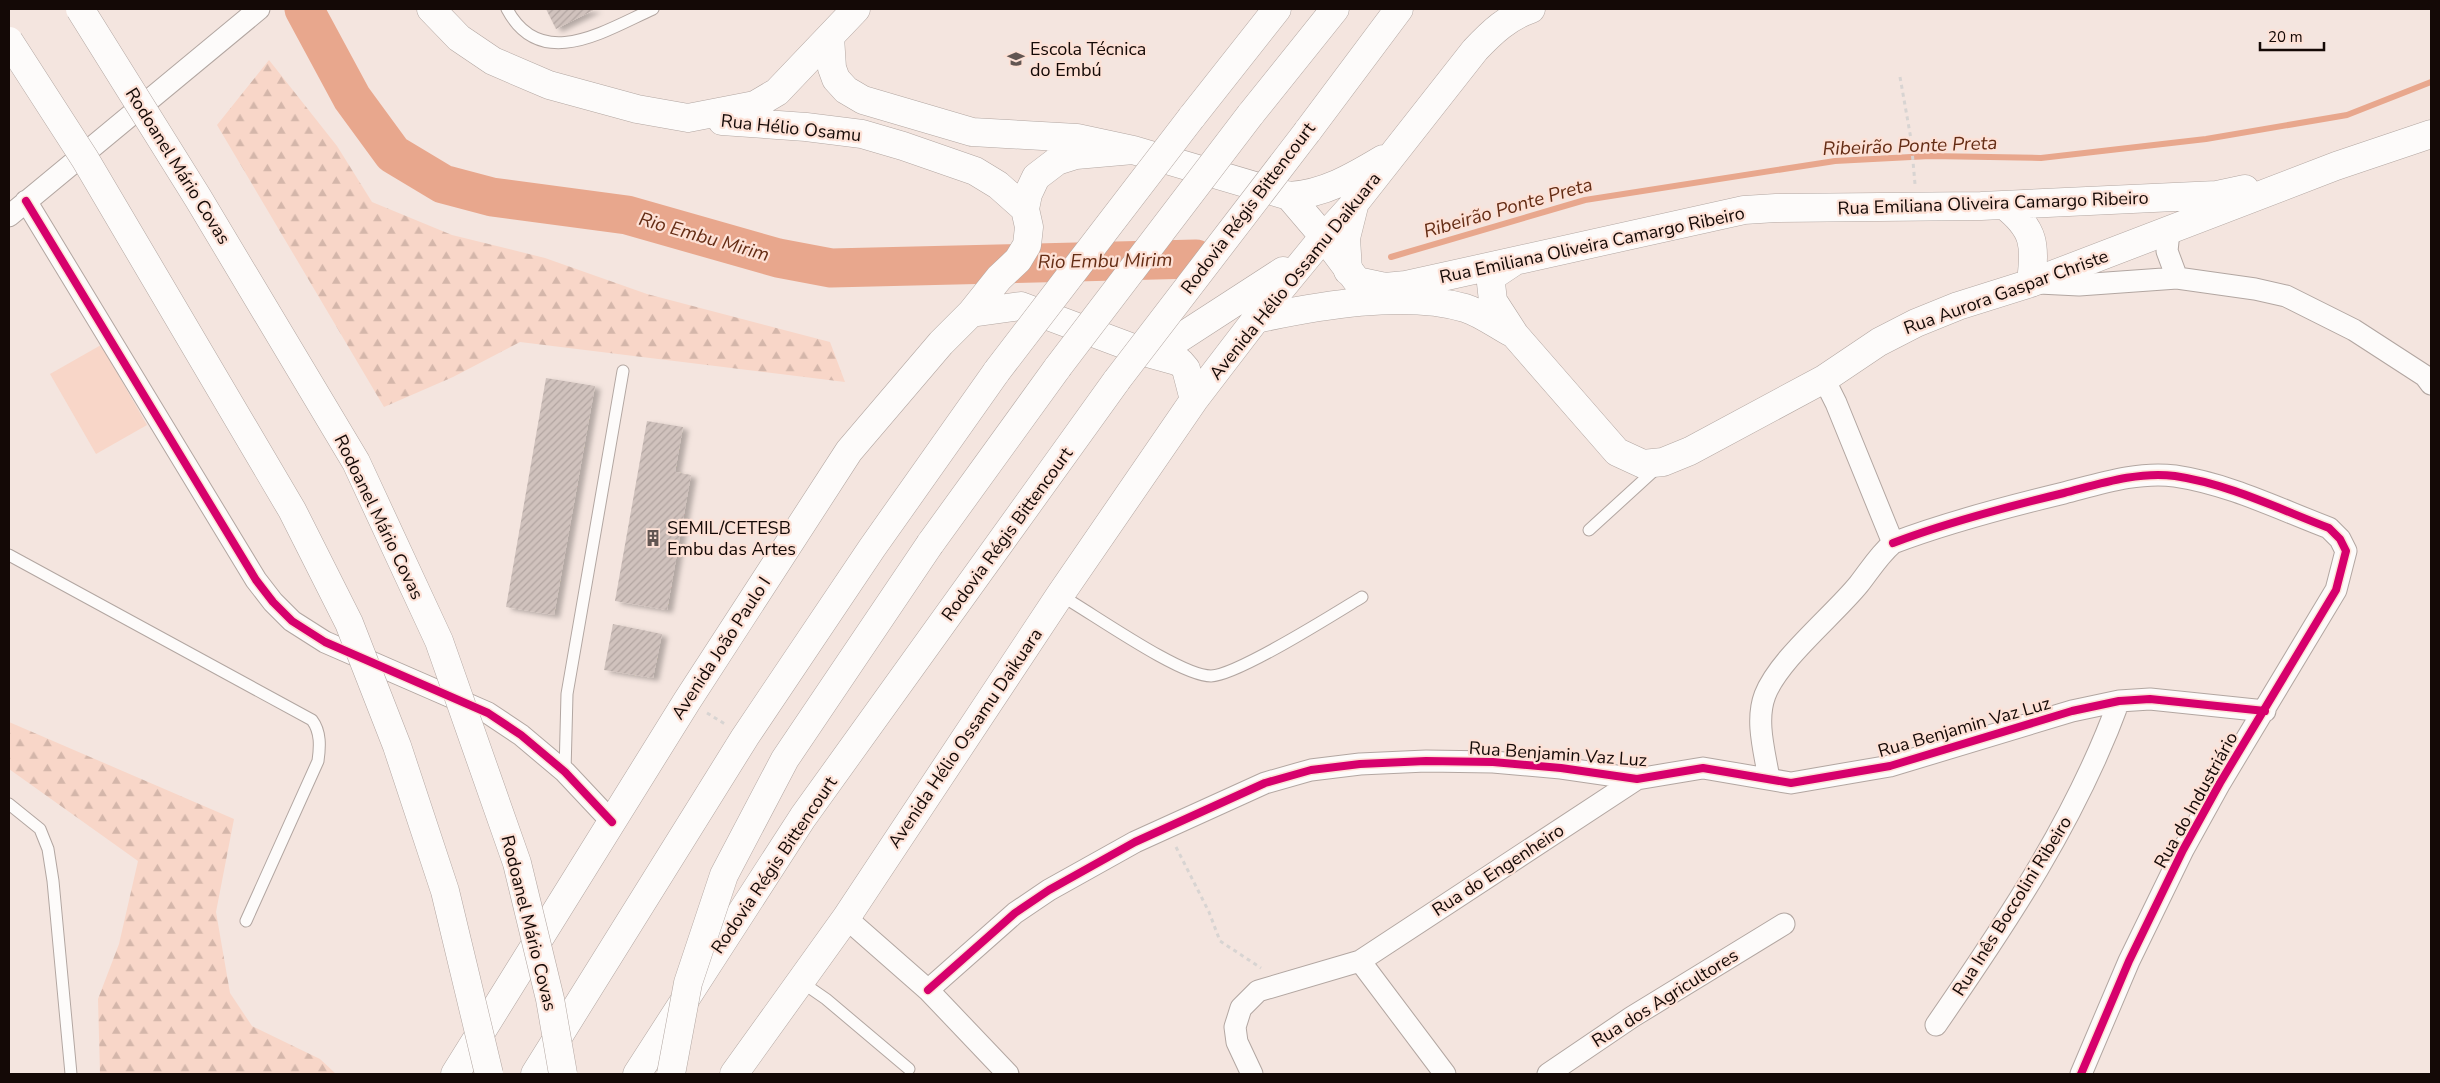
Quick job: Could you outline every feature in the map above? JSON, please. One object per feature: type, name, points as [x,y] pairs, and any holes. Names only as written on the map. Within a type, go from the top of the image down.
[{"type":"main road","name":"Rodoanel Mário Covas","points":[[80,9],[198,198],[356,462],[439,641],[517,863],[550,999],[563,1074]]},
{"type":"main road","name":"Rua Hélio Osamu","points":[[430,9],[458,38],[493,61],[549,85],[637,109],[688,118],[806,127],[862,134],[976,171],[998,185],[1025,209]]},
{"type":"main road","points":[[688,118],[755,105],[777,92],[856,9]]},
{"type":"main road","points":[[535,1074],[745,737],[872,548],[997,371],[1277,9]]},
{"type":"main road","points":[[671,1074],[688,983],[724,876],[785,759],[930,544],[1058,367],[1250,115],[1335,9]]},
{"type":"main road","name":"Rodovia Régis Bittencourt","points":[[637,1074],[803,817],[1117,380],[1391,19],[1412,9]]},
{"type":"main road","name":"Avenida Hélio Ossamu Daikuara","points":[[734,1074],[846,918],[1060,596],[1194,400],[1256,319],[1354,204],[1475,50],[1496,28],[1517,13],[1531,9]]},
{"type":"main road","name":"Rua Hélio Osamu","points":[[830,37],[832,68],[836,79],[846,90],[863,100],[972,132],[1077,138],[1133,150]]},
{"type":"main road","points":[[9,41],[85,159],[292,510],[349,623],[397,746],[445,892],[489,1074]]},
{"type":"main road","points":[[2336,166],[2431,134]]},
{"type":"main road","points":[[1133,150],[1288,196]]},
{"type":"main road","name":"Avenida João Paulo I","points":[[455,1074],[687,701],[849,451],[941,343],[971,313],[1018,260],[1026,245],[1029,227],[1025,209],[1028,194],[1036,177],[1057,161],[1076,155],[1133,150]]},
{"type":"main road","name":"Avenida Hélio Ossamu Daikuara","points":[[1288,196],[1320,191],[1352,178],[1395,152]]},
{"type":"main road","name":"Rua Emiliana Oliveira Camargo Ribeiro","points":[[1288,196],[1320,242],[1357,281],[1385,287],[1406,285],[1512,263],[1744,210],[2004,205],[2217,195],[2336,166]]},
{"type":"main road","name":"Rua Aurora Gaspar Christe","points":[[1664,462],[1690,451],[1824,379],[1879,342],[1916,322],[1958,306],[2031,283],[2169,232],[2336,166]]},
{"type":"main road","points":[[1348,270],[1346,238],[1354,204]]},
{"type":"main road","points":[[2004,205],[2020,218],[2032,243],[2034,256],[2031,283]]},
{"type":"main road","points":[[1172,343],[1274,278],[1320,242]]},
{"type":"main road","points":[[1512,263],[1494,275],[1491,291],[1493,301],[1516,335],[1617,452],[1643,464],[1664,462]]},
{"type":"main road","points":[[1003,275],[1021,306]]},
{"type":"main road","points":[[971,313],[1021,306],[1144,352],[1256,319],[1364,303],[1436,301],[1467,308],[1516,335]]},
{"type":"main road","name":"Avenida Hélio Ossamu Daikuara","points":[[1144,352],[1183,365],[1194,400]]},
{"type":"street","points":[[9,216],[258,9]]},
{"type":"street","points":[[26,201],[256,580],[273,602],[292,621],[325,642],[488,713],[522,735],[566,772],[612,822]]},
{"type":"street","points":[[2169,232],[2167,251],[2177,278]]},
{"type":"street","points":[[2031,283],[2079,285],[2177,278],[2255,289],[2286,296],[2354,330],[2425,376],[2431,384]]},
{"type":"street","points":[[1769,779],[1761,727],[1764,696],[1774,676],[1858,584],[1882,552],[1892,543],[1836,403],[1824,379]]},
{"type":"street","name":"Rua do Industriário","points":[[1892,543],[1921,532],[2030,502],[2123,478],[2152,475],[2175,476],[2220,486],[2329,528],[2340,539],[2346,551],[2336,590],[2220,783],[2183,850],[2128,961],[2080,1074]]},
{"type":"street","name":"Rua Benjamin Vaz Luz","points":[[928,990],[1007,919],[1035,899],[1135,842],[1265,783],[1310,770],[1360,764],[1426,761],[1492,762],[1561,768],[1637,779],[1703,768],[1791,783],[1882,767],[2072,711],[2119,701],[2150,699],[2265,711]]},
{"type":"street","name":"Rua Inês Boccolini Ribeiro","points":[[1936,1025],[2035,876],[2076,804],[2102,750],[2119,701]]},
{"type":"street","name":"Rua do Engenheiro","points":[[1252,1074],[1237,1042],[1236,1017],[1240,1008],[1258,991],[1282,982],[1360,961],[1637,779]]},
{"type":"street","points":[[846,918],[928,990],[1008,1074]]},
{"type":"street","name":"Rua dos Agricultores","points":[[1548,1074],[1632,1018],[1784,924]]},
{"type":"street","points":[[1360,961],[1445,1074]]},
{"type":"lane","points":[[507,9],[514,21],[525,32],[545,41],[561,44],[576,42],[592,36],[653,9]]},
{"type":"lane","points":[[566,772],[567,694],[623,371]]},
{"type":"lane","points":[[1589,530],[1664,462]]},
{"type":"lane","points":[[9,555],[312,720],[317,726],[320,748],[318,761],[246,921]]},
{"type":"lane","points":[[1060,596],[1169,661],[1200,674],[1211,676],[1238,668],[1362,597]]},
{"type":"lane","points":[[9,804],[40,829],[48,849],[53,881],[71,1074]]},
{"type":"lane","points":[[800,981],[826,999],[909,1069]]},
{"type":"path","points":[[1900,77],[1911,139],[1914,176]]},
{"type":"path","points":[[687,701],[726,725]]},
{"type":"path","points":[[1166,828],[1209,912],[1220,941],[1282,982]]},
{"type":"green space","points":[[269,60],[337,146],[372,202],[452,235],[545,258],[647,294],[830,342],[845,382],[520,342],[453,377],[384,407],[217,125]]},
{"type":"green space","points":[[101,345],[147,425],[96,454],[50,374]]},
{"type":"green space","points":[[9,722],[234,819],[216,912],[230,993],[252,1026],[320,1059],[336,1074],[100,1074],[98,999],[119,944],[138,861],[9,769]]},
{"type":"building","points":[[546,9],[596,9],[556,29]]},
{"type":"building","points":[[546,378],[595,386],[554,615],[506,607]]},
{"type":"building","name":"SEMIL/CETESB Embu das Artes","points":[[647,421],[683,427],[675,472],[691,475],[667,610],[615,601]]},
{"type":"building","points":[[613,624],[662,634],[653,678],[604,670]]},
{"type":"waterway","name":"Rio Embu Mirim","points":[[304,9],[352,98],[393,154],[443,184],[492,197],[627,215],[778,258],[831,268],[1196,259]]},
{"type":"waterway","name":"Ribeirão Ponte Preta","points":[[1391,257],[1585,200],[1835,161],[1930,156],[2041,158],[2206,139],[2347,115],[2431,82]]},
{"type":"cycle path","points":[[26,201],[256,580],[273,602],[292,621],[325,642],[488,713],[521,735],[565,772],[612,822]]},
{"type":"cycle path","points":[[1893,543],[1977,515],[2091,486],[2119,479],[2161,475],[2175,476],[2215,485],[2273,505],[2329,528],[2340,539],[2346,551],[2336,590],[2220,783],[2183,850],[2129,961],[2081,1074]]},
{"type":"cycle path","points":[[928,990],[1015,913],[1049,890],[1135,842],[1265,783],[1311,770],[1360,764],[1426,761],[1493,762],[1561,768],[1637,779],[1703,768],[1791,783],[1890,766],[2072,711],[2119,701],[2150,699],[2265,711]]},
{"type":"place","name":"Escola Técnica do Embú","points":[[1016,59]]},
{"type":"place","name":"SEMIL/CETESB Embu das Artes","points":[[653,538]]}]
